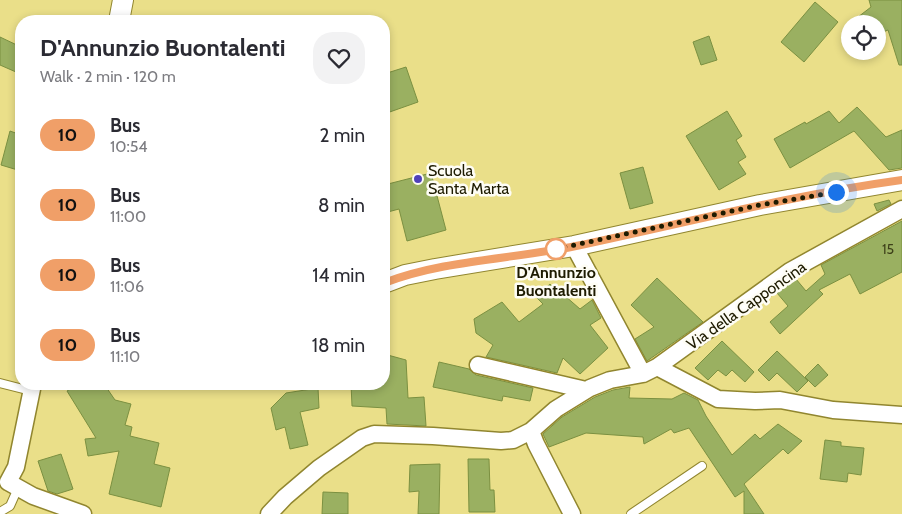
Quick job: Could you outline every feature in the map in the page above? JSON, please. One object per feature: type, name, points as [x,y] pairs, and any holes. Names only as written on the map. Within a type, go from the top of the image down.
[{"type":"street","points":[[120,15],[124,0]]},
{"type":"street","points":[[390,281],[405,275],[435,269],[574,246],[760,205],[902,180]]},
{"type":"street","name":"Via della Capponcina","points":[[270,514],[285,497],[319,468],[362,438],[374,434],[501,441],[513,440],[531,430],[556,409],[586,390],[610,380],[650,371],[790,271],[900,210]]},
{"type":"street","points":[[574,246],[650,371],[718,399],[780,400],[833,410],[902,415]]},
{"type":"street","points":[[478,365],[586,390]]},
{"type":"street","points":[[31,390],[16,467],[9,485],[83,514]]},
{"type":"street","points":[[531,430],[536,444],[572,514]]},
{"type":"lane","points":[[0,383],[15,385]]},
{"type":"lane","points":[[631,514],[702,466]]},
{"type":"lane","points":[[0,512],[10,506],[9,485]]},
{"type":"building","points":[[869,0],[902,0],[902,65],[899,65],[888,30],[886,31],[886,15],[861,15],[871,7]]},
{"type":"building","points":[[815,2],[838,22],[804,62],[781,42]]},
{"type":"building","points":[[709,36],[717,60],[701,65],[693,42]]},
{"type":"building","points":[[0,37],[15,44],[15,72],[0,65]]},
{"type":"building","points":[[406,67],[418,102],[390,112],[390,72]]},
{"type":"building","points":[[857,107],[886,137],[902,130],[902,168],[889,170],[854,131],[790,168],[774,139],[829,111],[839,123]]},
{"type":"building","points":[[727,111],[742,136],[736,140],[746,157],[738,162],[746,174],[719,190],[686,136]]},
{"type":"building","points":[[10,131],[15,133],[15,169],[1,165]]},
{"type":"building","points":[[643,167],[653,203],[630,209],[620,173]]},
{"type":"building","points":[[431,173],[446,230],[407,241],[399,209],[390,211],[390,183]]},
{"type":"building","points":[[889,200],[891,204],[877,211],[874,204]]},
{"type":"building","points":[[902,221],[902,272],[860,294],[850,274],[819,290],[823,294],[780,334],[770,322],[788,306],[777,293],[796,279],[806,291],[825,274],[821,265]]},
{"type":"building","points":[[657,278],[703,322],[647,361],[635,339],[654,327],[631,305]]},
{"type":"building","points":[[550,284],[562,297],[564,295],[580,309],[592,300],[601,318],[590,325],[608,348],[580,374],[563,358],[557,373],[486,357],[493,345],[476,333],[474,319],[502,302],[519,322],[543,304],[536,297]]},
{"type":"building","points":[[722,341],[754,372],[745,382],[732,370],[726,376],[718,370],[708,380],[695,368]]},
{"type":"building","points":[[777,351],[808,381],[797,392],[777,373],[769,381],[758,370]]},
{"type":"building","points":[[390,356],[406,360],[408,398],[424,397],[426,426],[387,424],[386,408],[352,406],[351,390],[390,390]]},
{"type":"building","points":[[439,362],[469,369],[476,375],[533,388],[530,401],[503,396],[502,401],[433,387]]},
{"type":"building","points":[[818,364],[828,375],[815,387],[805,377]]},
{"type":"building","points":[[630,387],[629,398],[672,399],[684,393],[698,400],[706,416],[732,455],[755,434],[760,439],[778,424],[802,441],[788,454],[783,449],[744,484],[764,514],[744,514],[744,491],[735,497],[689,428],[674,433],[671,429],[644,444],[643,437],[586,433],[549,447],[543,434],[562,417],[595,397],[613,390]]},
{"type":"building","points":[[108,390],[115,400],[131,404],[125,425],[132,427],[130,436],[159,443],[154,464],[170,468],[161,507],[109,494],[119,451],[88,456],[85,439],[96,438],[67,391]]},
{"type":"building","points":[[318,390],[319,408],[300,412],[308,445],[290,449],[285,427],[276,430],[271,408],[286,393]]},
{"type":"building","points":[[825,440],[841,442],[841,446],[864,448],[861,475],[848,473],[847,482],[820,479]]},
{"type":"building","points":[[61,454],[73,489],[57,494],[48,491],[38,461]]},
{"type":"building","points":[[468,459],[489,459],[490,490],[494,490],[495,512],[469,512]]},
{"type":"building","points":[[440,464],[439,514],[418,514],[419,491],[409,492],[410,465]]},
{"type":"building","points":[[323,492],[348,493],[348,514],[322,514]]},
{"type":"bus line","name":"10","points":[[390,281],[405,275],[435,269],[574,246],[760,205],[902,180]]},
{"type":"place","name":"Scuola Santa Marta","points":[[418,179]]},
{"type":"place","name":"D'Annunzio Buontalenti","points":[[556,249]]},
{"type":"route","points":[[556,249],[760,205],[836,192]]}]
